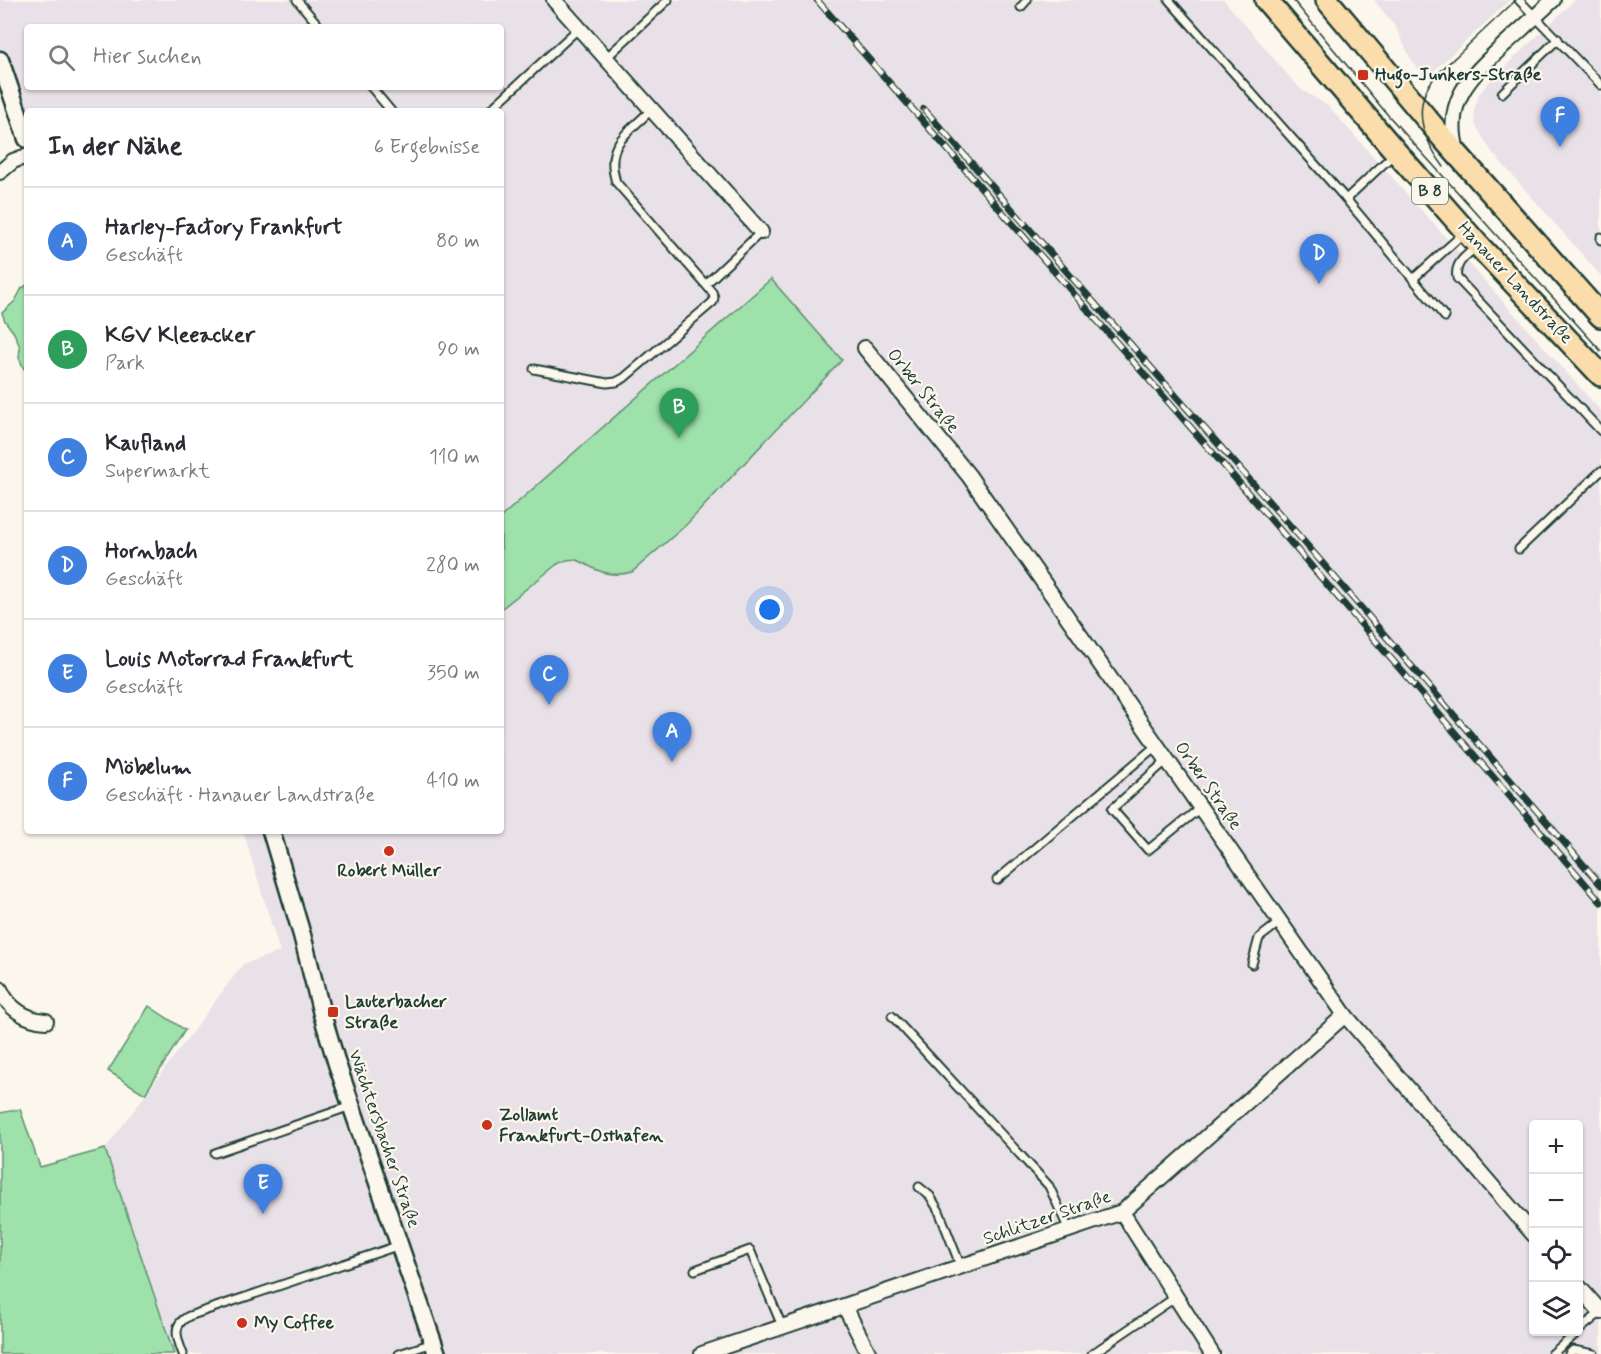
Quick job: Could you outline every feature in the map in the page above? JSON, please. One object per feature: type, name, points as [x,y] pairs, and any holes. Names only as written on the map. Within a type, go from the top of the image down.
[{"type":"main road","name":"Hanauer Landstraße","points":[[1266,0],[1472,238],[1601,375]]},
{"type":"main road","name":"B 8","points":[[1327,0],[1459,155],[1601,316]]},
{"type":"street","points":[[554,0],[761,232]]},
{"type":"street","points":[[1459,155],[1454,138],[1453,120],[1460,95],[1476,72],[1553,0]]},
{"type":"street","points":[[0,60],[24,130]]},
{"type":"street","points":[[0,172],[12,161],[24,157]]},
{"type":"street","name":"Orber Straße","points":[[865,348],[969,476],[1345,1015],[1529,1230]]},
{"type":"street","name":"Wächtersbacher Straße","points":[[272,834],[302,935],[322,1014],[351,1106],[435,1348]]},
{"type":"street","points":[[1,992],[16,1011],[34,1020],[46,1021]]},
{"type":"street","name":"Schlitzer Straße","points":[[702,1354],[1122,1212],[1345,1015]]},
{"type":"street","points":[[1122,1212],[1212,1354]]},
{"type":"street","points":[[1583,1292],[1601,1312]]},
{"type":"street","points":[[844,1307],[869,1354]]},
{"type":"lane","points":[[297,0],[317,24]]},
{"type":"lane","points":[[606,58],[668,0]]},
{"type":"lane","points":[[1021,7],[1027,0]]},
{"type":"lane","points":[[1169,0],[1346,199],[1445,316]]},
{"type":"lane","points":[[1519,0],[1601,85]]},
{"type":"lane","points":[[492,108],[579,28]]},
{"type":"lane","points":[[1502,93],[1558,39]]},
{"type":"lane","points":[[374,90],[388,108]]},
{"type":"lane","points":[[534,369],[608,383],[616,382],[624,378],[713,302],[714,297],[706,284],[616,182],[612,170],[615,147],[651,110]]},
{"type":"lane","points":[[1346,199],[1396,152]]},
{"type":"lane","points":[[706,284],[761,232]]},
{"type":"lane","points":[[1413,279],[1472,238]]},
{"type":"lane","points":[[1472,238],[1457,265],[1457,278],[1601,431]]},
{"type":"lane","points":[[1519,549],[1601,471]]},
{"type":"lane","points":[[997,880],[1157,745]]},
{"type":"lane","points":[[1167,760],[1112,809],[1148,850],[1200,807]]},
{"type":"lane","points":[[1252,964],[1259,938],[1280,922]]},
{"type":"lane","points":[[892,1016],[1049,1186],[1069,1230]]},
{"type":"lane","points":[[215,1153],[351,1106]]},
{"type":"lane","points":[[919,1187],[930,1196],[939,1211],[961,1267]]},
{"type":"lane","points":[[183,1354],[177,1333],[181,1320],[400,1245]]},
{"type":"lane","points":[[695,1270],[750,1250],[782,1326]]},
{"type":"lane","points":[[1092,1354],[1176,1297]]},
{"type":"lane","points":[[1583,1327],[1601,1312]]},
{"type":"lane","points":[[1552,1354],[1572,1336]]},
{"type":"lane","points":[[399,1354],[435,1348]]},
{"type":"lane","points":[[1569,1354],[1573,1350],[1594,1354]]},
{"type":"shaded area","points":[[0,0],[1224,0],[1292,80],[1302,90],[1328,106],[1601,411],[1601,1354],[174,1354],[105,1149],[243,964],[280,952],[244,834],[504,834],[504,607],[562,561],[577,560],[609,574],[632,572],[686,525],[841,360],[770,279],[504,514],[504,108],[24,108],[24,126],[0,49]]},
{"type":"shaded area","points":[[1374,0],[1510,0],[1426,78],[1412,61],[1396,28]]},
{"type":"shaded area","points":[[1575,0],[1601,0],[1601,276],[1491,151],[1475,124],[1474,110],[1479,94]]},
{"type":"green space","points":[[771,279],[842,360],[686,525],[632,572],[606,573],[578,560],[563,561],[504,607],[504,514]]},
{"type":"green space","points":[[24,287],[24,369],[19,358],[20,347],[2,313],[15,301]]},
{"type":"green space","points":[[149,1006],[185,1030],[145,1094],[108,1071]]},
{"type":"green space","points":[[20,1109],[40,1167],[105,1149],[174,1354],[0,1354],[0,1113]]},
{"type":"tram line","points":[[1293,0],[1387,114],[1601,351]]},
{"type":"tram line","points":[[1444,167],[1423,128],[1424,96],[1429,85],[1441,70],[1516,0]]},
{"type":"railway","points":[[817,0],[1255,501],[1601,902]]},
{"type":"railway","points":[[924,109],[1299,536],[1601,885]]},
{"type":"place","name":"Hugo-Junkers-Straße","points":[[1363,75]]},
{"type":"place","name":"Möbelum","points":[[1560,147]]},
{"type":"place","name":"Hornbach","points":[[1319,284]]},
{"type":"place","name":"KGV Kleeacker","points":[[679,438]]},
{"type":"place","name":"Kaufland","points":[[549,705]]},
{"type":"place","name":"Harley-Factory Frankfurt","points":[[672,762]]},
{"type":"place","name":"Robert Müller","points":[[389,851]]},
{"type":"place","name":"Lauterbacher Straße","points":[[333,1012]]},
{"type":"place","name":"Zollamt Frankfurt-Osthafen","points":[[487,1125]]},
{"type":"place","name":"Louis Motorrad Frankfurt","points":[[263,1214]]},
{"type":"place","name":"My Coffee","points":[[242,1323]]}]
